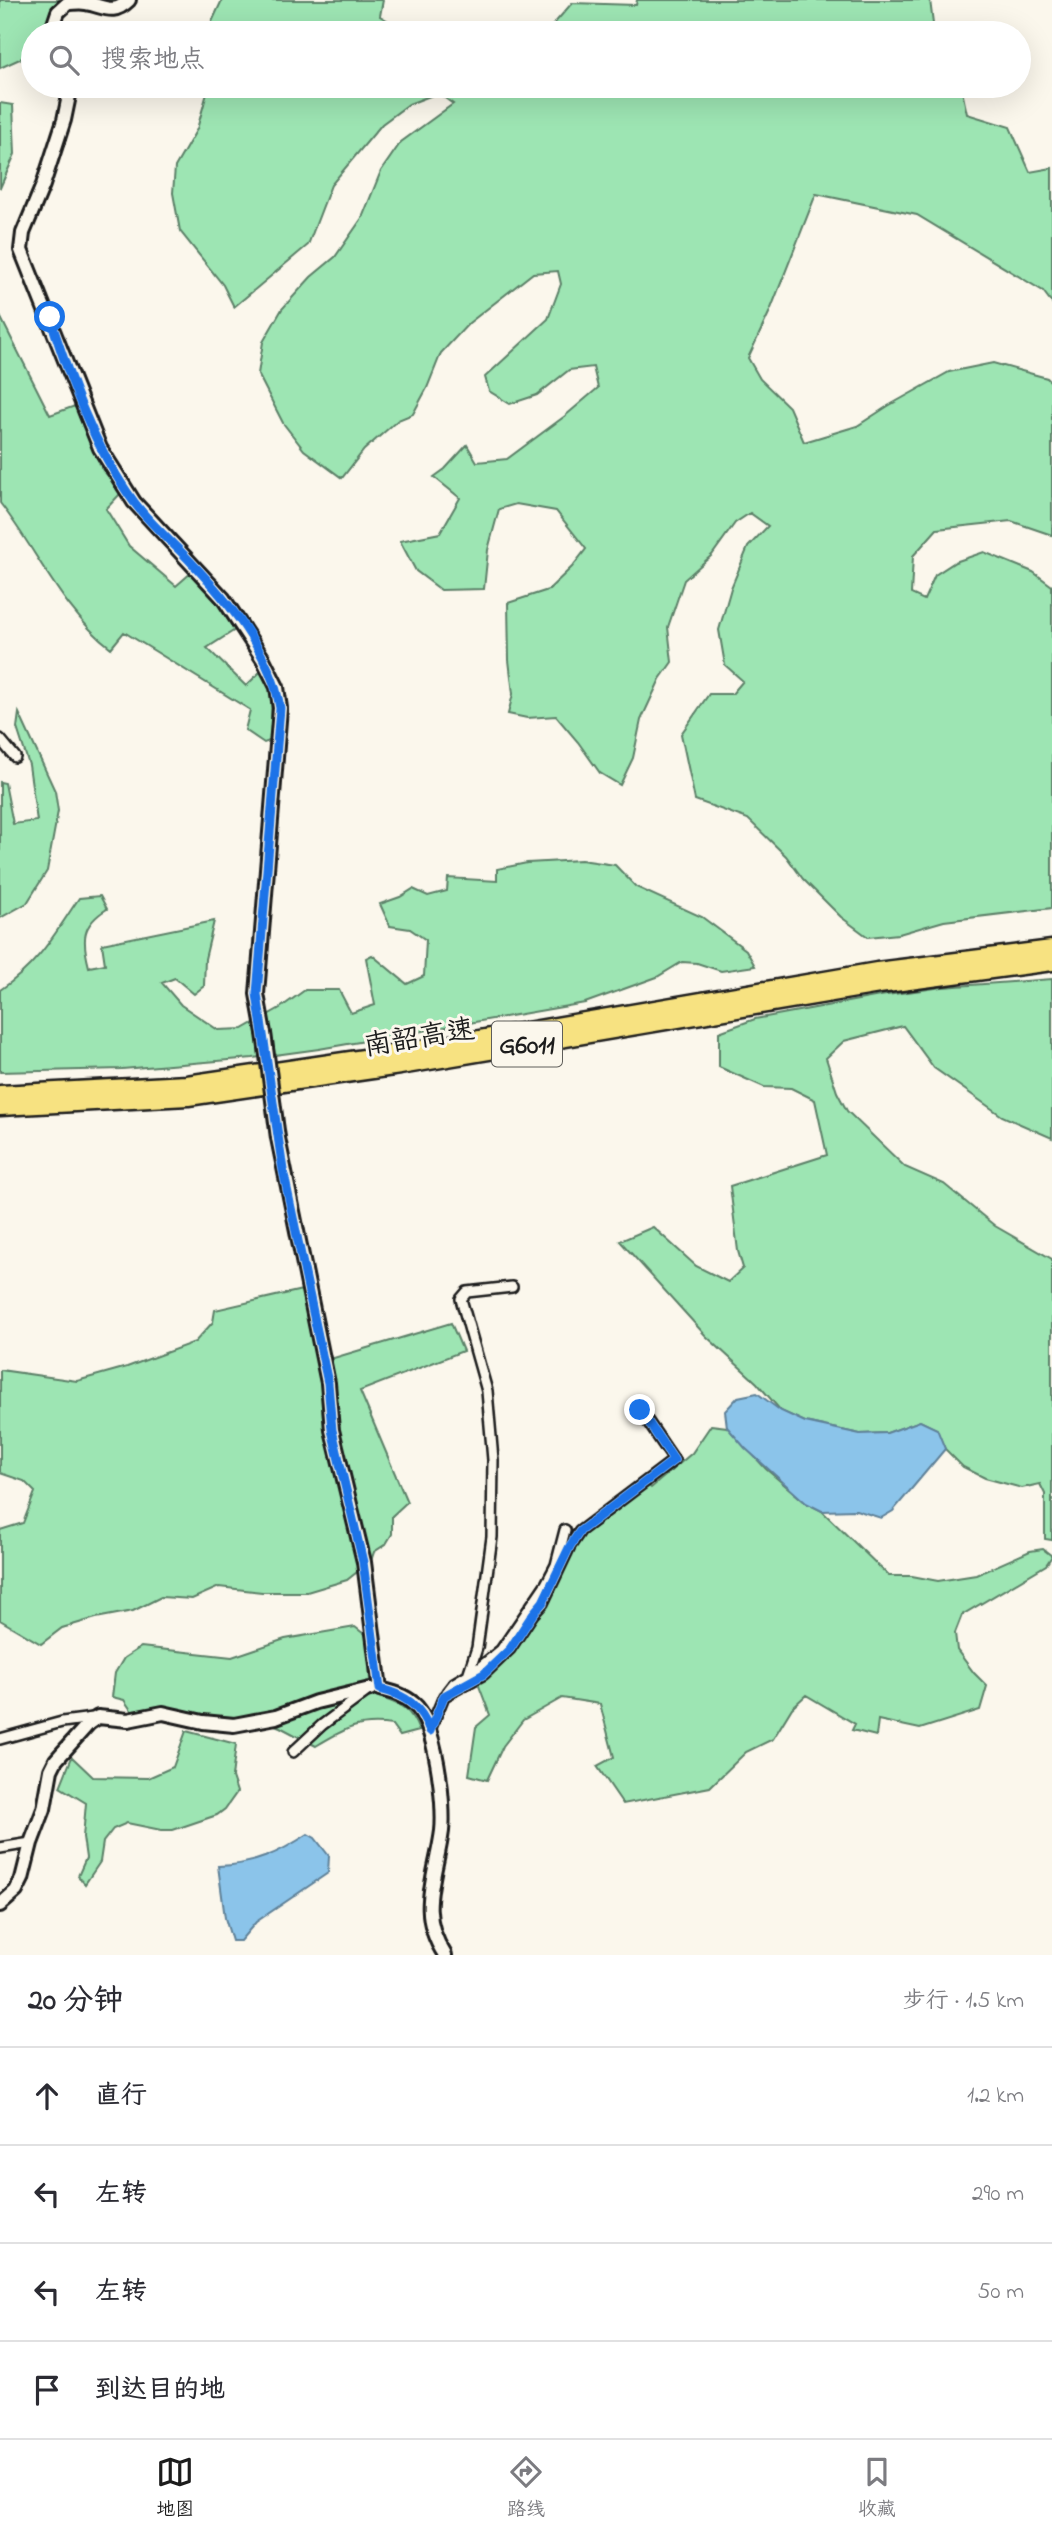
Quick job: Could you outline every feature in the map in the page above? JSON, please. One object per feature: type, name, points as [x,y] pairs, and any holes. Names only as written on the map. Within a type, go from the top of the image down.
[{"type":"highway","name":"南韶高速","points":[[0,1094],[187,1084],[398,1053],[877,971],[1052,949]]},
{"type":"highway","name":"南韶高速","points":[[0,1107],[188,1097],[400,1066],[879,985],[1052,962]]},
{"type":"street","points":[[55,21],[58,12],[68,3],[85,2],[104,10],[115,10],[128,0]]},
{"type":"street","points":[[69,98],[43,185],[20,242],[21,250],[100,448],[134,502],[223,598],[263,659],[277,687],[279,730],[257,994],[278,1138],[328,1383],[332,1430],[363,1562],[375,1689]]},
{"type":"street","points":[[0,739],[15,757]]},
{"type":"street","points":[[468,1675],[477,1648],[492,1537],[493,1449],[487,1391],[461,1299],[467,1292],[512,1287]]},
{"type":"street","points":[[444,1696],[484,1674],[510,1649],[543,1602],[580,1531],[674,1460],[640,1410]]},
{"type":"street","points":[[430,1731],[444,1696],[454,1683],[500,1650],[546,1584],[556,1565],[565,1530]]},
{"type":"street","points":[[293,1752],[322,1725],[375,1689]]},
{"type":"street","points":[[0,1739],[98,1717],[128,1720],[163,1713],[203,1722],[233,1725],[276,1717],[316,1703],[375,1689],[397,1693],[414,1704],[425,1718],[430,1731],[442,1799],[442,1831],[431,1880],[430,1924],[445,1955]]},
{"type":"street","points":[[0,1905],[16,1891],[44,1809],[51,1770],[56,1760],[89,1723],[98,1717]]},
{"type":"street","points":[[0,1848],[31,1843]]},
{"type":"green space","points":[[0,0],[129,0],[121,7],[68,3],[58,21],[21,21],[21,58],[0,68]]},
{"type":"green space","points":[[222,0],[383,0],[380,16],[389,21],[212,21]]},
{"type":"green space","points":[[637,0],[930,0],[933,21],[556,21],[572,3],[636,5]]},
{"type":"green space","points":[[206,98],[425,98],[409,104],[382,124],[331,185],[308,245],[234,307],[223,285],[180,231],[173,193],[175,167],[197,129]]},
{"type":"green space","points":[[445,98],[964,98],[967,114],[1010,127],[1030,172],[1052,168],[1052,303],[1043,291],[917,215],[816,194],[770,311],[748,358],[760,379],[789,407],[804,442],[857,426],[949,372],[993,363],[1047,378],[1052,383],[1052,535],[1011,521],[937,529],[913,556],[911,594],[924,600],[935,575],[955,562],[984,552],[1033,572],[1052,586],[1052,908],[944,921],[899,934],[868,937],[841,917],[748,819],[695,800],[681,734],[709,694],[732,694],[743,681],[725,665],[719,630],[731,588],[748,547],[768,526],[750,513],[735,523],[712,555],[684,580],[668,627],[672,662],[660,679],[641,720],[633,758],[620,785],[600,773],[556,716],[527,718],[508,714],[513,694],[509,660],[508,603],[548,590],[586,549],[556,511],[516,504],[499,509],[488,550],[484,589],[441,590],[416,571],[400,541],[440,533],[460,498],[434,477],[467,445],[477,462],[507,459],[598,388],[593,367],[569,370],[537,395],[510,404],[489,391],[485,377],[548,319],[561,284],[558,271],[533,273],[469,323],[441,353],[413,414],[398,420],[364,450],[342,478],[304,450],[283,423],[258,374],[263,342],[282,309],[311,277],[335,257],[362,218],[381,171],[401,142],[453,104]]},
{"type":"green space","points":[[0,103],[13,105],[15,154],[0,188]]},
{"type":"green space","points":[[0,316],[50,415],[75,406],[102,469],[122,492],[106,509],[129,546],[176,586],[192,572],[238,628],[207,648],[246,686],[260,672],[271,691],[272,740],[264,743],[245,730],[250,710],[124,632],[111,648],[78,616],[64,598],[0,503]]},
{"type":"green space","points":[[19,713],[55,791],[58,811],[47,871],[27,903],[0,918],[0,782],[5,783],[13,824],[37,821],[29,765],[17,728]]},
{"type":"green space","points":[[581,860],[615,865],[636,887],[702,917],[746,950],[755,966],[721,971],[697,963],[682,962],[657,977],[585,1003],[319,1049],[253,1058],[122,1069],[0,1072],[0,990],[35,960],[79,898],[100,896],[107,909],[88,927],[85,949],[89,967],[105,964],[102,944],[214,921],[205,959],[204,986],[194,994],[175,978],[162,983],[181,1005],[218,1030],[243,1029],[305,990],[339,990],[351,1013],[375,1005],[366,958],[372,955],[407,984],[424,976],[426,940],[410,929],[390,926],[380,904],[413,889],[428,896],[447,891],[448,878],[497,881],[497,869],[527,863]]},
{"type":"green space","points":[[1052,979],[1052,1138],[1002,1116],[934,1068],[903,1026],[844,1041],[826,1058],[837,1092],[847,1111],[905,1167],[944,1184],[995,1226],[1052,1259],[1052,1540],[1045,1539],[1045,1494],[1040,1484],[1022,1488],[985,1478],[963,1467],[945,1449],[936,1429],[920,1421],[887,1433],[860,1434],[805,1422],[781,1411],[757,1383],[706,1336],[620,1241],[653,1227],[696,1266],[728,1282],[743,1268],[738,1251],[730,1186],[827,1155],[815,1100],[791,1088],[764,1087],[719,1067],[719,1032],[755,1019],[880,996],[942,987]]},
{"type":"green space","points":[[302,1290],[317,1363],[451,1323],[463,1351],[360,1391],[407,1502],[392,1516],[392,1534],[386,1544],[374,1552],[371,1561],[347,1580],[307,1592],[262,1592],[219,1587],[192,1599],[161,1597],[133,1611],[62,1628],[41,1644],[0,1620],[0,1530],[23,1523],[35,1492],[24,1481],[0,1473],[0,1370],[77,1381],[127,1367],[195,1342],[213,1322],[215,1310]]},
{"type":"green space","points":[[711,1425],[727,1427],[766,1469],[806,1503],[822,1511],[889,1576],[912,1576],[938,1581],[976,1575],[1030,1551],[1043,1549],[1052,1556],[1046,1565],[962,1615],[955,1633],[957,1650],[987,1686],[980,1710],[920,1729],[878,1720],[876,1736],[852,1730],[855,1724],[806,1695],[792,1708],[773,1739],[746,1752],[710,1787],[623,1804],[597,1766],[614,1757],[600,1704],[562,1698],[523,1720],[503,1746],[487,1780],[469,1775],[476,1727],[490,1715],[476,1678],[580,1531],[646,1483],[651,1488],[692,1453]]},
{"type":"green space","points":[[355,1627],[368,1637],[370,1681],[376,1696],[408,1711],[419,1731],[400,1736],[392,1725],[361,1725],[316,1746],[280,1727],[251,1716],[225,1719],[164,1706],[133,1713],[124,1700],[112,1697],[115,1673],[124,1658],[141,1647],[232,1657],[285,1639]]},
{"type":"green space","points":[[186,1731],[236,1744],[232,1777],[237,1792],[217,1815],[173,1830],[127,1823],[113,1829],[103,1842],[100,1862],[85,1884],[78,1876],[86,1858],[83,1837],[86,1803],[60,1787],[72,1757],[93,1777],[148,1778],[173,1767]]},
{"type":"water","points":[[757,1393],[781,1411],[805,1422],[860,1434],[887,1433],[920,1421],[937,1429],[945,1449],[893,1511],[881,1518],[856,1510],[822,1511],[806,1503],[745,1448],[727,1427],[725,1411],[738,1397]]},
{"type":"water","points":[[308,1834],[315,1838],[329,1856],[328,1873],[256,1922],[240,1941],[232,1941],[225,1918],[218,1866],[265,1857]]},
{"type":"route","points":[[50,317],[63,358],[100,448],[117,477],[154,527],[223,598],[263,659],[277,687],[280,708],[278,751],[257,994],[278,1138],[328,1383],[332,1430],[363,1562],[380,1689],[397,1693],[414,1704],[425,1718],[430,1731],[444,1696],[484,1674],[510,1649],[543,1602],[580,1531],[674,1460],[640,1410]]}]
